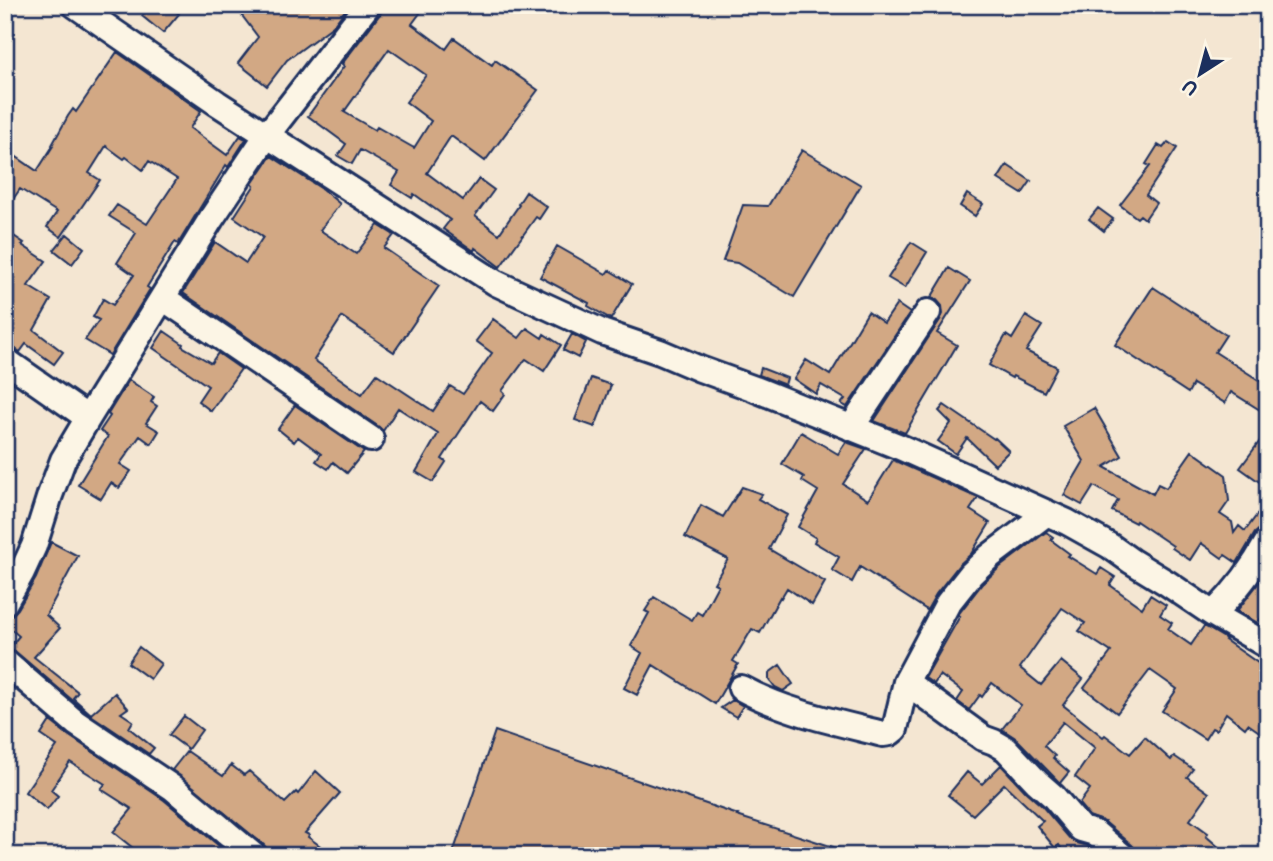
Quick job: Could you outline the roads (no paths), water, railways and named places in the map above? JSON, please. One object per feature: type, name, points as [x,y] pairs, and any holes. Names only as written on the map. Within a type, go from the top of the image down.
[{"type":"street","points":[[75,5],[124,40],[496,283],[602,332],[755,389],[922,457],[1047,513],[1110,546],[1213,614],[1268,646]]},
{"type":"street","points":[[5,602],[34,545],[63,460],[88,418],[211,219],[268,135],[368,5]]},
{"type":"street","points":[[163,298],[371,439]]},
{"type":"street","points":[[850,428],[928,312]]},
{"type":"street","points":[[5,360],[88,418]]},
{"type":"street","points":[[741,688],[790,710],[883,734],[890,733],[895,729],[906,682],[948,603],[971,574],[990,556],[1047,513]]},
{"type":"street","points":[[1213,614],[1249,574],[1268,541]]},
{"type":"street","points":[[5,662],[76,723],[173,788],[254,856]]},
{"type":"street","points":[[906,682],[983,738],[1006,749],[1053,796],[1081,829],[1095,833],[1122,856]]}]
